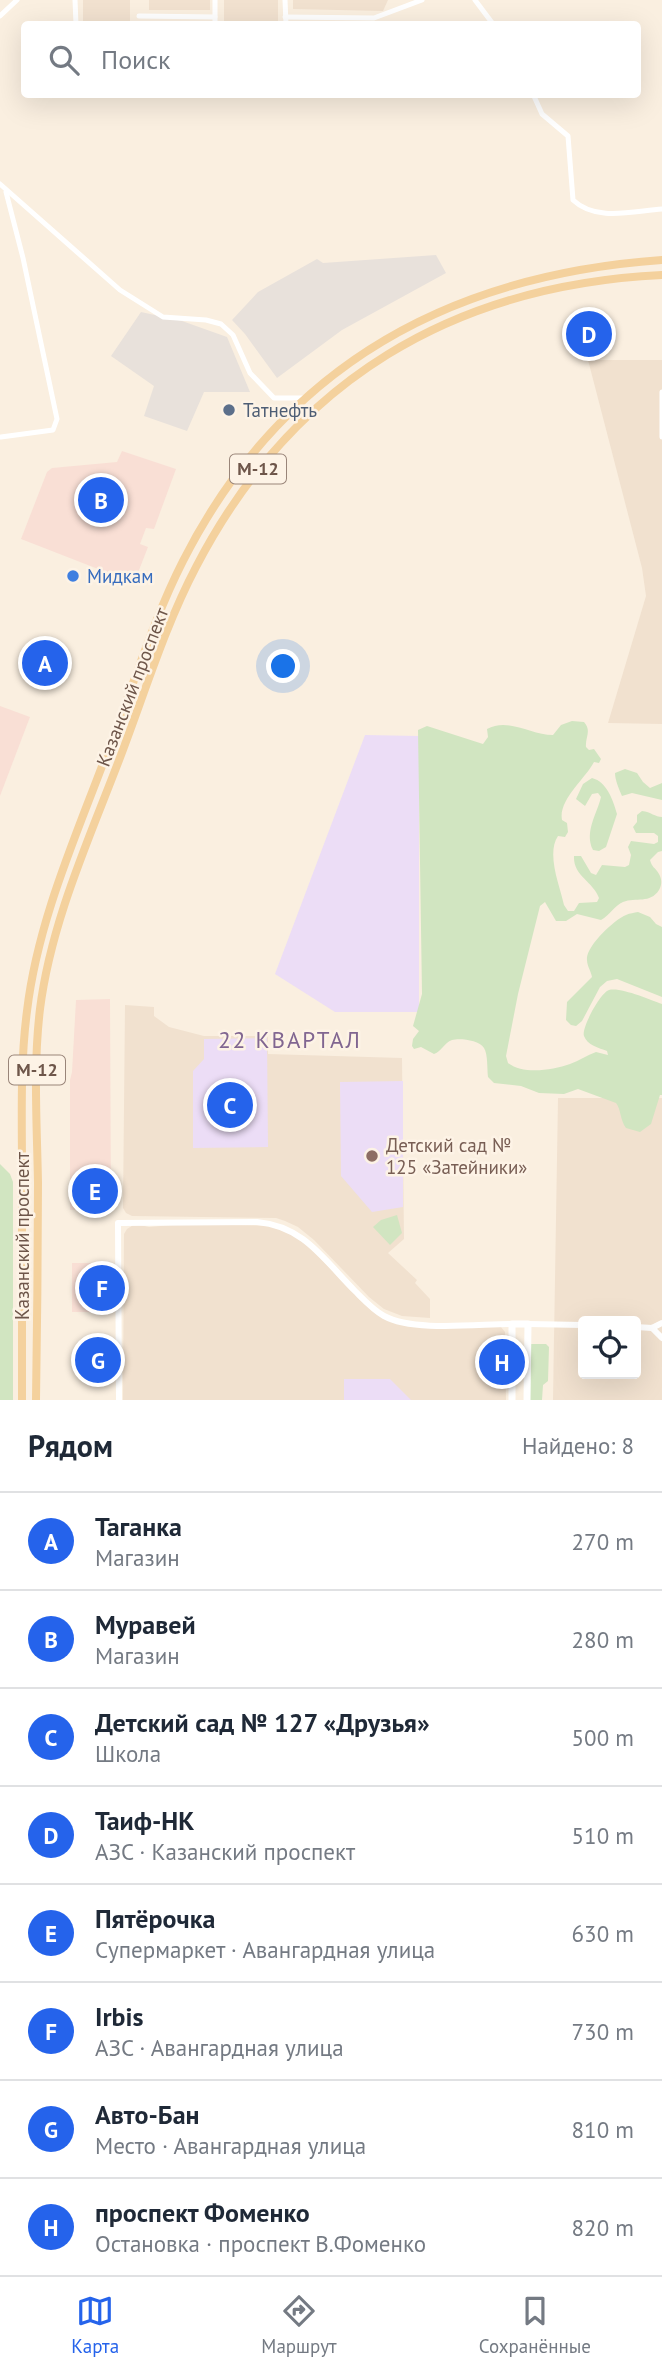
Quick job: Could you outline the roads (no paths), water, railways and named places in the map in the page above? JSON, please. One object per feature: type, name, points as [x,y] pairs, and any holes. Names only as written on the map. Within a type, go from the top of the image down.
[{"type":"main road","name":"Казанский проспект","points":[[22,1400],[23,1068],[32,972],[43,928],[161,611],[196,536],[233,478],[255,450],[306,398],[358,357],[416,322],[450,306],[551,274],[597,266],[662,260]]},
{"type":"main road","name":"Казанский проспект","points":[[36,1400],[37,1080],[40,1010],[52,947],[181,597],[208,543],[245,484],[293,429],[366,368],[420,335],[475,311],[517,297],[624,277],[662,275]]},
{"type":"main road","points":[[110,747],[111,756],[122,753]]},
{"type":"main road","points":[[512,1400],[512,1324],[528,1324],[527,1400]]},
{"type":"street","points":[[0,16],[17,0]]},
{"type":"street","points":[[75,0],[76,21]]},
{"type":"street","points":[[215,0],[215,21]]},
{"type":"street","points":[[285,0],[286,21],[374,18],[422,0]]},
{"type":"street","points":[[475,0],[492,21]]},
{"type":"street","points":[[139,16],[215,17]]},
{"type":"street","points":[[535,98],[542,114],[568,136],[573,200],[582,208],[601,214],[662,209]]},
{"type":"street","points":[[3,187],[120,290],[163,317],[206,320],[221,324],[233,335],[250,373],[274,398],[306,398]]},
{"type":"street","points":[[1,437],[53,429],[57,423],[44,352],[3,187]]},
{"type":"street","points":[[662,393],[662,437]]},
{"type":"street","points":[[119,1400],[118,1223],[274,1224],[298,1234],[310,1243],[368,1304],[384,1316],[399,1322],[419,1324],[512,1324]]},
{"type":"street","points":[[641,1327],[652,1328],[662,1323]]},
{"type":"street","points":[[528,1324],[578,1325]]},
{"type":"street","points":[[652,1328],[662,1338]]},
{"type":"place","name":"Таиф-НК","points":[[589,334]]},
{"type":"place","name":"Татнефть","points":[[229,410]]},
{"type":"place","name":"Муравей","points":[[101,500]]},
{"type":"place","name":"Мидкам","points":[[73,576]]},
{"type":"place","name":"Таганка","points":[[45,663]]},
{"type":"place","name":"Детский сад № 127 «Друзья»","points":[[230,1105]]},
{"type":"place","name":"Детский сад № 125 «Затейники»","points":[[372,1156]]},
{"type":"place","name":"Пятёрочка","points":[[95,1191]]},
{"type":"place","name":"Irbis","points":[[102,1288]]},
{"type":"place","name":"Авто-Бан","points":[[98,1360]]},
{"type":"place","name":"проспект Фоменко","points":[[502,1362]]},
{"type":"district","name":"22 КВАРТАЛ","points":[[290,1040]]}]
